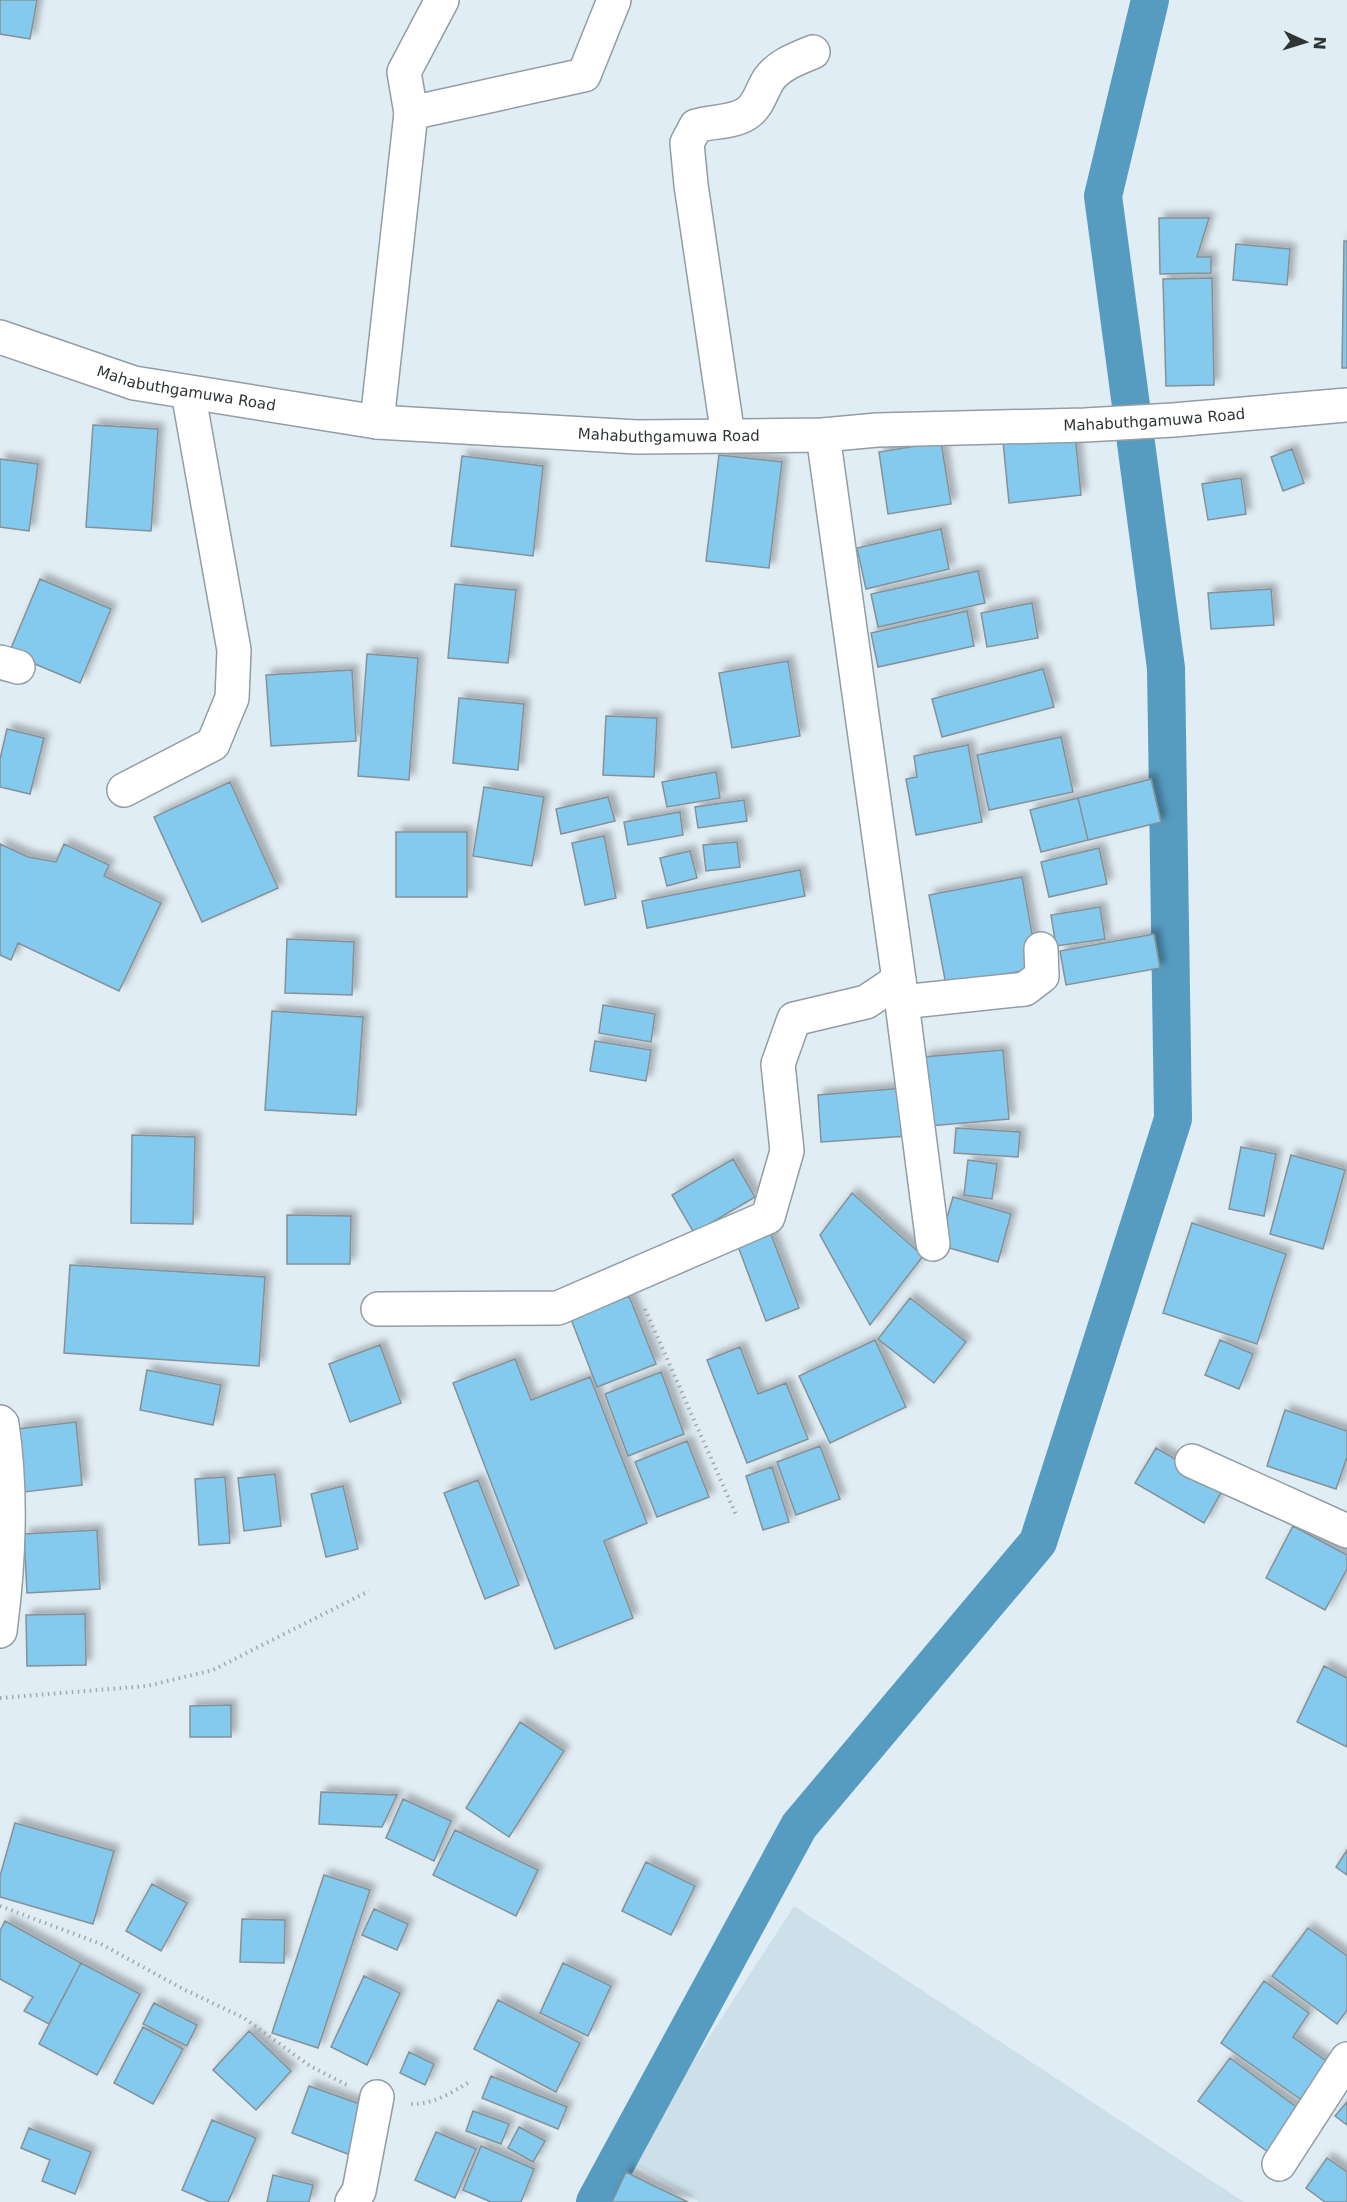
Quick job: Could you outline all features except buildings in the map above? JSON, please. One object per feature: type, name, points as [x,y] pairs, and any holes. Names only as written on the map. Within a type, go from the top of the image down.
[{"type":"street","points":[[377,422],[411,113],[404,72],[442,0]]},
{"type":"street","points":[[411,113],[584,75],[614,0]]},
{"type":"street","points":[[728,436],[691,185],[687,143],[696,126],[740,117],[749,112],[759,101],[769,79],[780,68],[813,52]]},
{"type":"street","name":"Mahabuthgamuwa Road","points":[[0,337],[134,383],[377,422],[637,437],[823,435],[877,430],[1085,425],[1347,405]]},
{"type":"street","points":[[124,790],[213,744],[232,698],[234,650],[188,392]]},
{"type":"street","points":[[823,435],[933,1244]]},
{"type":"street","points":[[378,1309],[558,1308],[768,1217],[787,1151],[778,1064],[794,1019],[866,1002],[900,991],[1025,989],[1042,976],[1041,949]]},
{"type":"street","points":[[0,1422],[7,1460],[6,1583],[0,1631]]},
{"type":"street","points":[[1192,1461],[1347,1531]]},
{"type":"street","points":[[1279,2164],[1347,2059]]},
{"type":"street","points":[[352,2202],[359,2191],[377,2097]]},
{"type":"path","points":[[630,1275],[737,1517]]},
{"type":"path","points":[[0,1698],[147,1686],[213,1670],[369,1591]]},
{"type":"path","points":[[0,1905],[101,1944],[183,1989],[244,2018],[310,2066],[377,2097],[403,2103],[424,2104],[444,2097],[471,2081]]},
{"type":"shaded area","points":[[794,1906],[1244,2202],[699,2202],[629,2161]]},
{"type":"waterway","points":[[595,2202],[799,1826],[1038,1542],[1173,1119],[1166,668],[1103,196],[1150,0]]}]
